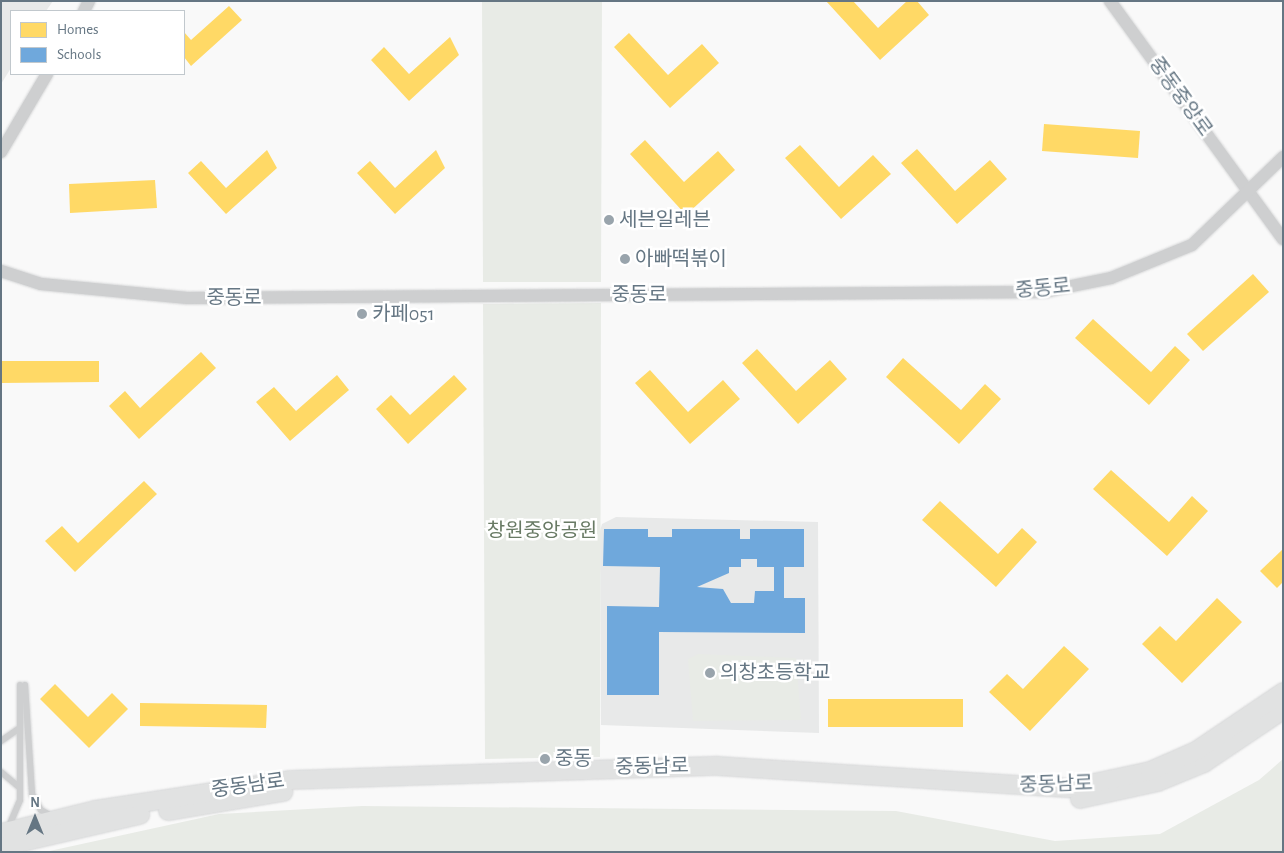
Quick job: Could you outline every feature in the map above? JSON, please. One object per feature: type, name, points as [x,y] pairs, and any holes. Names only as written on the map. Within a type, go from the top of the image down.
[{"type":"street","name":"중동중앙로","points":[[1110,1],[1283,239]]},
{"type":"street","points":[[1,152],[46,75]]},
{"type":"street","name":"중동로","points":[[1,271],[41,284],[187,298],[1043,292],[1111,278],[1192,245],[1250,192],[1283,156]]},
{"type":"street","name":"중동남로","points":[[2,837],[63,818],[272,781],[610,768],[718,766],[1070,788],[1150,771],[1196,751],[1283,692]]},
{"type":"street","name":"중동남로","points":[[2,837],[298,791],[726,778],[1078,799],[1158,782],[1204,762],[1283,710]]},
{"type":"lane","points":[[2,837],[17,812],[19,787],[18,729],[23,685],[34,799],[41,810],[63,818]]},
{"type":"lane","points":[[1,741],[18,729]]},
{"type":"lane","points":[[1,772],[19,787]]},
{"type":"shaded area","points":[[1,1],[53,1],[47,10],[10,10],[10,70],[1,84]]},
{"type":"shaded area","name":"의창초등학교","points":[[616,517],[818,522],[819,733],[601,725],[600,531],[602,524]]},
{"type":"green space","points":[[482,1],[602,1],[601,282],[483,282]]},
{"type":"green space","name":"창원중앙공원","points":[[601,303],[600,757],[485,759],[483,304]]},
{"type":"green space","points":[[698,654],[796,658],[801,720],[693,721],[688,659]]},
{"type":"green space","points":[[1283,759],[1283,852],[45,852],[219,814],[362,806],[896,811],[1055,841],[1160,834],[1259,780]]},
{"type":"building: Homes","points":[[826,1],[853,1],[878,28],[907,1],[917,1],[929,15],[880,60]]},
{"type":"building: Homes","points":[[229,6],[242,20],[191,66],[185,58],[185,33],[191,40]]},
{"type":"building: Homes","points":[[629,33],[668,75],[702,44],[719,63],[670,108],[614,47]]},
{"type":"building: Homes","points":[[450,37],[459,55],[409,101],[371,60],[384,47],[409,74]]},
{"type":"building: Homes","points":[[1044,124],[1140,131],[1138,158],[1042,151]]},
{"type":"building: Homes","points":[[645,140],[684,182],[718,151],[735,170],[686,215],[630,154]]},
{"type":"building: Homes","points":[[800,145],[839,187],[873,155],[891,174],[841,219],[785,158]]},
{"type":"building: Homes","points":[[917,149],[955,191],[990,160],[1007,179],[957,224],[901,163]]},
{"type":"building: Homes","points":[[267,150],[277,168],[226,214],[188,173],[201,161],[226,188]]},
{"type":"building: Homes","points":[[436,150],[445,168],[395,214],[357,173],[370,161],[395,188]]},
{"type":"building: Homes","points":[[155,180],[157,208],[70,213],[69,184]]},
{"type":"building: Homes","points":[[1253,274],[1269,292],[1203,351],[1187,334]]},
{"type":"building: Homes","points":[[1093,319],[1151,372],[1175,346],[1190,360],[1149,405],[1075,338]]},
{"type":"building: Homes","points":[[757,349],[796,391],[830,360],[847,379],[798,424],[742,363]]},
{"type":"building: Homes","points":[[201,352],[216,368],[139,439],[109,406],[125,391],[140,408]]},
{"type":"building: Homes","points":[[903,358],[961,410],[985,384],[1001,399],[959,444],[886,377]]},
{"type":"building: Homes","points":[[1,361],[99,361],[99,382],[1,383]]},
{"type":"building: Homes","points":[[650,370],[688,412],[723,380],[740,399],[690,444],[635,383]]},
{"type":"building: Homes","points":[[337,375],[349,390],[290,441],[256,402],[274,387],[296,411]]},
{"type":"building: Homes","points":[[454,375],[467,389],[408,444],[376,409],[391,395],[410,415]]},
{"type":"building: Homes","points":[[1111,470],[1169,522],[1192,496],[1208,511],[1167,556],[1093,489]]},
{"type":"building: Homes","points":[[144,481],[157,494],[75,572],[45,541],[62,526],[78,543]]},
{"type":"building: Homes","points":[[940,501],[998,554],[1022,528],[1037,542],[996,587],[922,520]]},
{"type":"building: Homes","points":[[1283,549],[1283,582],[1277,588],[1260,571]]},
{"type":"building: Homes","points":[[1217,598],[1242,622],[1182,683],[1142,644],[1160,626],[1176,641]]},
{"type":"building: Homes","points":[[1064,646],[1089,669],[1030,731],[989,692],[1007,674],[1023,689]]},
{"type":"building: Homes","points":[[55,684],[88,717],[112,693],[128,709],[89,748],[40,699]]},
{"type":"building: Homes","points":[[828,699],[963,699],[963,727],[828,727]]},
{"type":"building: Homes","points":[[140,703],[267,705],[266,728],[140,726]]},
{"type":"building: Schools","points":[[604,529],[648,529],[648,537],[672,537],[672,529],[740,529],[740,539],[750,539],[750,529],[804,529],[804,567],[784,567],[784,598],[805,598],[805,633],[659,632],[659,695],[607,695],[607,606],[659,607],[660,567],[603,566]],"holes":[[[741,559],[757,559],[757,567],[774,567],[774,591],[755,591],[754,603],[731,603],[723,589],[697,587],[729,573],[729,567],[741,567]]]},
{"type":"place","name":"세븐일레븐","points":[[609,220]]},
{"type":"place","name":"아빠떡볶이","points":[[625,259]]},
{"type":"place","name":"카페051","points":[[362,314]]},
{"type":"place","name":"의창초등학교","points":[[710,673]]},
{"type":"place","name":"중동","points":[[545,759]]}]
